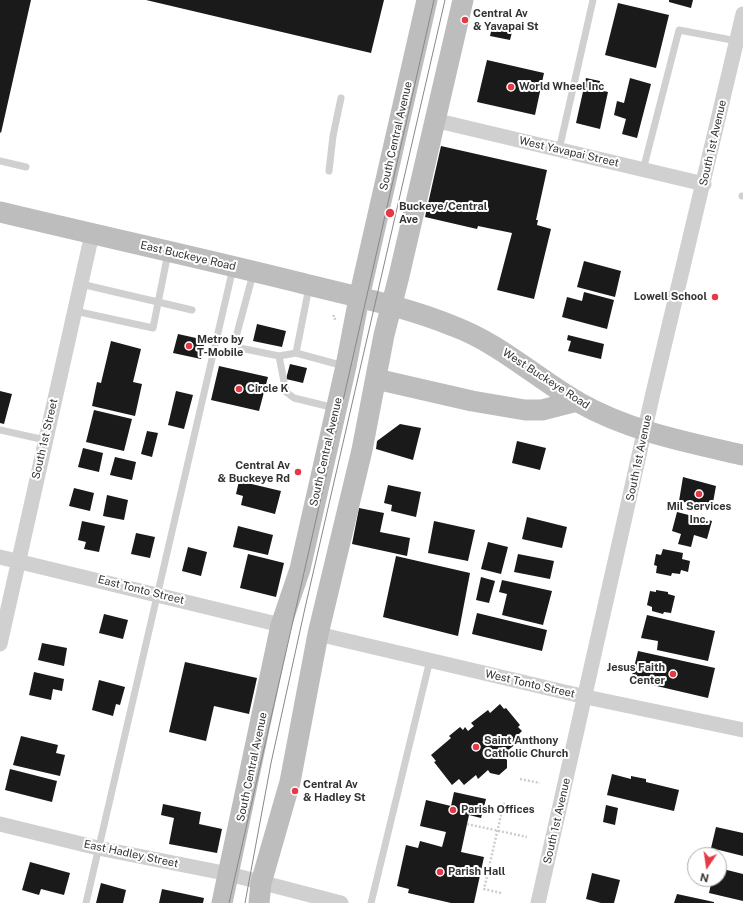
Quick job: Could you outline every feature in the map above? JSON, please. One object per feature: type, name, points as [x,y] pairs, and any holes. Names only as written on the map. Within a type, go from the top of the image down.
[{"type":"main road","name":"South Central Avenue","points":[[260,893],[290,782],[318,634],[362,450],[376,379],[375,301],[427,0]]},
{"type":"main road","name":"South Central Avenue","points":[[222,903],[281,625],[300,569],[346,366],[375,301],[399,276],[463,0]]},
{"type":"main road","name":"East Buckeye Road","points":[[0,212],[233,266],[375,301]]},
{"type":"main road","name":"West Buckeye Road","points":[[375,301],[433,318],[478,337],[513,357],[577,401],[605,416],[645,431],[743,455]]},
{"type":"main road","points":[[376,379],[472,401],[525,410],[542,410],[577,401]]},
{"type":"main road","points":[[229,874],[233,887],[230,903]]},
{"type":"street","name":"South 1st Avenue","points":[[538,903],[586,697],[645,431],[743,14]]},
{"type":"street","name":"West Yavapai Street","points":[[434,120],[704,184]]},
{"type":"street","name":"South 1st Street","points":[[0,644],[92,234]]},
{"type":"street","name":"East Tonto Street","points":[[0,557],[281,625]]},
{"type":"street","name":"West Tonto Street","points":[[318,634],[586,697],[743,730]]},
{"type":"street","name":"East Hadley Street","points":[[0,824],[98,848],[229,874],[260,893],[341,903]]},
{"type":"lane","points":[[559,150],[592,0]]},
{"type":"lane","points":[[643,170],[679,30],[737,42]]},
{"type":"lane","points":[[329,171],[333,136],[341,98]]},
{"type":"lane","points":[[0,161],[26,167]]},
{"type":"lane","points":[[75,310],[152,328],[169,251]]},
{"type":"lane","points":[[86,903],[233,266]]},
{"type":"lane","points":[[253,271],[236,337],[240,348],[279,356],[296,353],[346,366]]},
{"type":"lane","points":[[81,284],[192,310]]},
{"type":"lane","points":[[296,353],[310,285]]},
{"type":"lane","points":[[279,356],[286,392],[294,398],[337,408]]},
{"type":"lane","points":[[0,430],[45,440]]},
{"type":"lane","points":[[371,903],[430,660]]},
{"type":"path","points":[[520,779],[540,783]]},
{"type":"path","points":[[501,893],[484,889],[504,802]]},
{"type":"path","points":[[467,824],[527,837]]},
{"type":"building","points":[[0,0],[31,0],[1,133],[0,132]]},
{"type":"building","points":[[146,0],[384,0],[371,53]]},
{"type":"building","points":[[669,0],[693,0],[691,8],[669,2]]},
{"type":"building","points":[[618,3],[669,15],[656,68],[605,55]]},
{"type":"building","points":[[492,27],[512,32],[510,40],[490,36]]},
{"type":"building","name":"World Wheel Inc","points":[[487,60],[544,73],[535,115],[477,102]]},
{"type":"building","points":[[586,78],[600,81],[599,90],[608,92],[600,129],[576,123]]},
{"type":"building","points":[[630,78],[651,84],[637,138],[622,134],[626,119],[614,115],[617,101],[624,103]]},
{"type":"building","points":[[441,146],[547,170],[536,220],[538,220],[537,225],[551,229],[534,299],[497,290],[512,233],[478,226],[477,229],[425,217]]},
{"type":"building","points":[[584,261],[621,271],[615,297],[577,287]]},
{"type":"building","points":[[584,292],[614,300],[607,329],[562,317],[567,297],[582,301]]},
{"type":"building","points":[[257,324],[286,331],[282,347],[253,341]]},
{"type":"building","name":"Metro by T-Mobile","points":[[178,334],[205,340],[201,359],[173,353]]},
{"type":"building","points":[[568,335],[604,344],[601,359],[568,351],[571,341],[567,340]]},
{"type":"building","points":[[111,341],[141,349],[133,382],[142,384],[135,416],[92,406],[97,382],[101,383]]},
{"type":"building","points":[[290,364],[307,368],[303,383],[286,379]]},
{"type":"building","name":"Circle K","points":[[219,366],[268,377],[259,411],[211,400]]},
{"type":"building","points":[[0,391],[12,394],[4,424],[0,423]]},
{"type":"building","points":[[176,391],[193,395],[184,429],[168,425]]},
{"type":"building","points":[[94,410],[132,419],[124,451],[86,442]]},
{"type":"building","points":[[400,424],[421,428],[413,460],[376,449],[377,441]]},
{"type":"building","points":[[147,431],[158,433],[152,457],[141,454]]},
{"type":"building","points":[[517,441],[546,448],[540,470],[512,463]]},
{"type":"building","points":[[83,448],[103,453],[99,472],[78,467]]},
{"type":"building","points":[[115,457],[136,462],[132,480],[110,475]]},
{"type":"building","points":[[683,477],[716,486],[712,508],[679,501]]},
{"type":"building","points":[[239,481],[281,491],[275,514],[241,505],[243,496],[236,494]]},
{"type":"building","points":[[388,485],[421,492],[416,517],[391,511],[392,505],[384,503]]},
{"type":"building","points":[[74,488],[94,493],[90,511],[69,506]]},
{"type":"building","points":[[107,495],[128,500],[124,520],[103,516]]},
{"type":"building","points":[[359,508],[384,513],[380,532],[410,538],[407,556],[352,544]]},
{"type":"building","points":[[677,512],[712,521],[707,539],[694,535],[691,547],[678,544],[681,534],[672,531]]},
{"type":"building","points":[[527,517],[567,527],[562,548],[522,539]]},
{"type":"building","points":[[82,521],[105,526],[99,552],[84,549],[86,542],[78,540]]},
{"type":"building","points":[[434,521],[475,530],[468,561],[428,553]]},
{"type":"building","points":[[238,526],[273,535],[268,555],[233,547]]},
{"type":"building","points":[[136,533],[155,537],[150,558],[131,554]]},
{"type":"building","points":[[488,542],[508,547],[501,574],[481,569]]},
{"type":"building","points":[[188,547],[207,552],[201,576],[182,571]]},
{"type":"building","points":[[663,549],[683,553],[682,559],[690,561],[688,572],[681,570],[680,574],[672,573],[671,576],[656,573],[657,566],[654,565],[656,554],[661,555]]},
{"type":"building","points":[[248,554],[284,563],[276,597],[240,588]]},
{"type":"building","points":[[518,554],[554,561],[550,579],[514,572]]},
{"type":"building","points":[[396,556],[470,573],[458,636],[383,617]]},
{"type":"building","points":[[481,577],[495,581],[489,603],[476,600]]},
{"type":"building","points":[[502,580],[552,591],[543,625],[502,615],[507,594],[499,592]]},
{"type":"building","points":[[656,590],[668,592],[668,594],[675,596],[671,613],[664,612],[663,614],[652,611],[652,607],[647,605],[650,591],[656,592]]},
{"type":"building","points":[[477,613],[547,630],[542,651],[472,634]]},
{"type":"building","points":[[104,614],[128,620],[123,639],[99,633]]},
{"type":"building","points":[[647,615],[715,631],[708,661],[657,650],[658,641],[641,638]]},
{"type":"building","points":[[42,643],[67,648],[64,666],[38,660]]},
{"type":"building","name":"Jesus Faith Center","points":[[638,651],[715,668],[708,698],[631,680]]},
{"type":"building","points":[[185,662],[257,678],[249,714],[214,706],[206,741],[169,732]]},
{"type":"building","points":[[34,672],[64,679],[62,691],[53,689],[51,700],[29,695]]},
{"type":"building","points":[[99,680],[125,687],[120,705],[116,704],[113,716],[92,710]]},
{"type":"building","name":"Saint Anthony Catholic Church","points":[[500,704],[504,709],[506,708],[520,725],[518,727],[522,731],[518,735],[522,739],[502,755],[507,760],[507,768],[499,775],[490,773],[488,770],[478,779],[476,775],[464,785],[459,779],[452,785],[434,762],[436,761],[431,755],[451,738],[449,736],[460,727],[463,730],[465,727],[468,731],[474,726],[471,723],[488,710],[490,713]]},
{"type":"building","points":[[21,736],[58,745],[56,753],[65,755],[60,776],[13,765]]},
{"type":"building","points":[[10,769],[57,781],[52,802],[5,790]]},
{"type":"building","points":[[612,774],[631,779],[631,776],[646,779],[646,782],[679,790],[674,811],[607,795]]},
{"type":"building","name":"Parish Hall","points":[[454,792],[486,799],[481,818],[469,815],[461,852],[484,857],[474,903],[451,903],[408,893],[409,889],[397,886],[406,845],[418,848],[420,841],[442,847],[446,832],[420,826],[426,800],[451,806]]},
{"type":"building","points":[[163,804],[201,812],[199,824],[222,829],[217,853],[169,844],[174,818],[161,815]]},
{"type":"building","points":[[606,805],[618,808],[615,825],[603,822]]},
{"type":"building","points":[[716,827],[743,833],[743,856],[727,852],[727,847],[711,847]]},
{"type":"building","points":[[30,862],[70,873],[64,895],[41,889],[39,895],[22,890]]},
{"type":"building","points":[[727,870],[743,874],[743,901],[709,893],[710,887],[727,887]]},
{"type":"building","points":[[592,873],[620,880],[614,903],[601,903],[586,899]]},
{"type":"building","points":[[101,883],[126,890],[123,903],[96,903]]},
{"type":"building","points":[[162,889],[204,898],[203,903],[159,903]]},
{"type":"building","points":[[677,894],[714,902],[714,903],[674,903]]},
{"type":"tram line","points":[[229,903],[434,0]]},
{"type":"tram line","points":[[245,903],[271,763],[305,608],[445,0]]},
{"type":"place","name":"Central Av & Yavapai St","points":[[465,20]]},
{"type":"place","name":"World Wheel Inc","points":[[511,87]]},
{"type":"place","name":"Buckeye/Central Ave","points":[[390,213]]},
{"type":"place","name":"Lowell School","points":[[715,297]]},
{"type":"place","name":"Metro by T-Mobile","points":[[189,346]]},
{"type":"place","name":"Circle K","points":[[239,389]]},
{"type":"place","name":"Central Av & Buckeye Rd","points":[[298,472]]},
{"type":"place","name":"Mil Services Inc.","points":[[699,494]]},
{"type":"place","name":"Jesus Faith Center","points":[[673,674]]},
{"type":"place","name":"Saint Anthony Catholic Church","points":[[476,747]]},
{"type":"place","name":"Central Av & Hadley St","points":[[295,791]]},
{"type":"place","name":"Parish Offices","points":[[453,810]]},
{"type":"place","name":"Parish Hall","points":[[440,872]]}]
